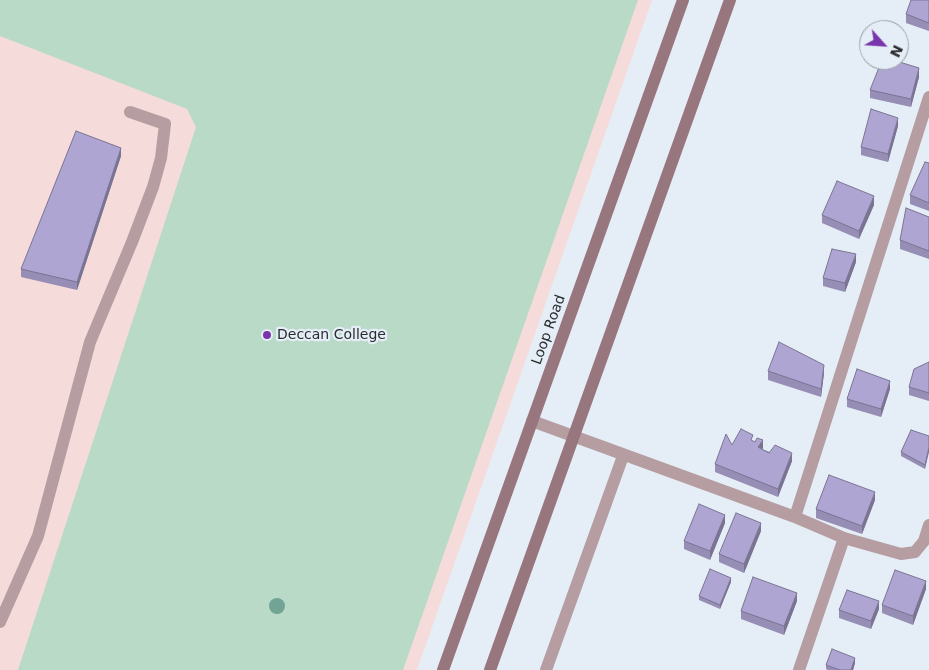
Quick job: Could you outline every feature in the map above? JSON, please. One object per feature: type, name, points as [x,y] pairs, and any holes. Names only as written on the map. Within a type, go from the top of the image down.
[{"type":"main road","name":"Loop Road","points":[[443,670],[683,0]]},
{"type":"main road","points":[[490,670],[730,0]]},
{"type":"street","points":[[795,517],[929,97]]},
{"type":"street","points":[[0,622],[38,536],[90,342],[153,187],[161,158],[164,124],[130,112]]},
{"type":"street","points":[[532,421],[573,438],[795,517],[844,538],[901,554],[915,552],[924,542],[929,525]]},
{"type":"street","points":[[546,670],[624,456]]},
{"type":"street","points":[[800,670],[844,538]]},
{"type":"shaded area","name":"Deccan College","points":[[0,0],[652,0],[417,670],[0,670]]},
{"type":"green space","name":"Deccan College","points":[[0,0],[638,0],[403,670],[18,670],[196,127],[187,109],[0,36]]},
{"type":"building","points":[[911,0],[929,0],[929,23],[906,14]]},
{"type":"building","points":[[909,65],[919,68],[911,99],[870,90],[878,70],[909,70]]},
{"type":"building","points":[[871,109],[898,118],[888,154],[861,147]]},
{"type":"building","points":[[76,131],[121,148],[77,282],[21,269]]},
{"type":"building","points":[[925,162],[929,163],[929,203],[910,195]]},
{"type":"building","points":[[837,181],[874,196],[859,231],[822,215]]},
{"type":"building","points":[[906,208],[929,217],[929,251],[900,240]]},
{"type":"building","points":[[832,249],[856,254],[845,283],[823,278]]},
{"type":"building","points":[[779,342],[824,365],[821,389],[768,371]]},
{"type":"building","points":[[929,362],[929,393],[909,387],[914,369]]},
{"type":"building","points":[[857,369],[890,381],[881,409],[847,399]]},
{"type":"building","points":[[741,429],[753,435],[751,440],[755,442],[757,438],[763,440],[758,447],[769,453],[775,445],[792,453],[778,489],[715,464],[726,434],[732,445]]},
{"type":"building","points":[[911,430],[929,436],[929,447],[925,465],[901,452]]},
{"type":"building","points":[[829,475],[875,492],[862,526],[816,509]]},
{"type":"building","points":[[699,504],[725,515],[710,551],[684,541]]},
{"type":"building","points":[[736,513],[761,523],[744,564],[719,554]]},
{"type":"building","points":[[710,569],[731,578],[720,605],[699,596]]},
{"type":"building","points":[[895,570],[926,581],[913,616],[882,605]]},
{"type":"building","points":[[753,577],[797,593],[784,626],[741,611]]},
{"type":"building","points":[[847,590],[879,601],[871,621],[839,610]]},
{"type":"building","points":[[832,649],[855,658],[851,670],[840,670],[826,665]]},
{"type":"place","name":"Deccan College","points":[[267,335]]}]
